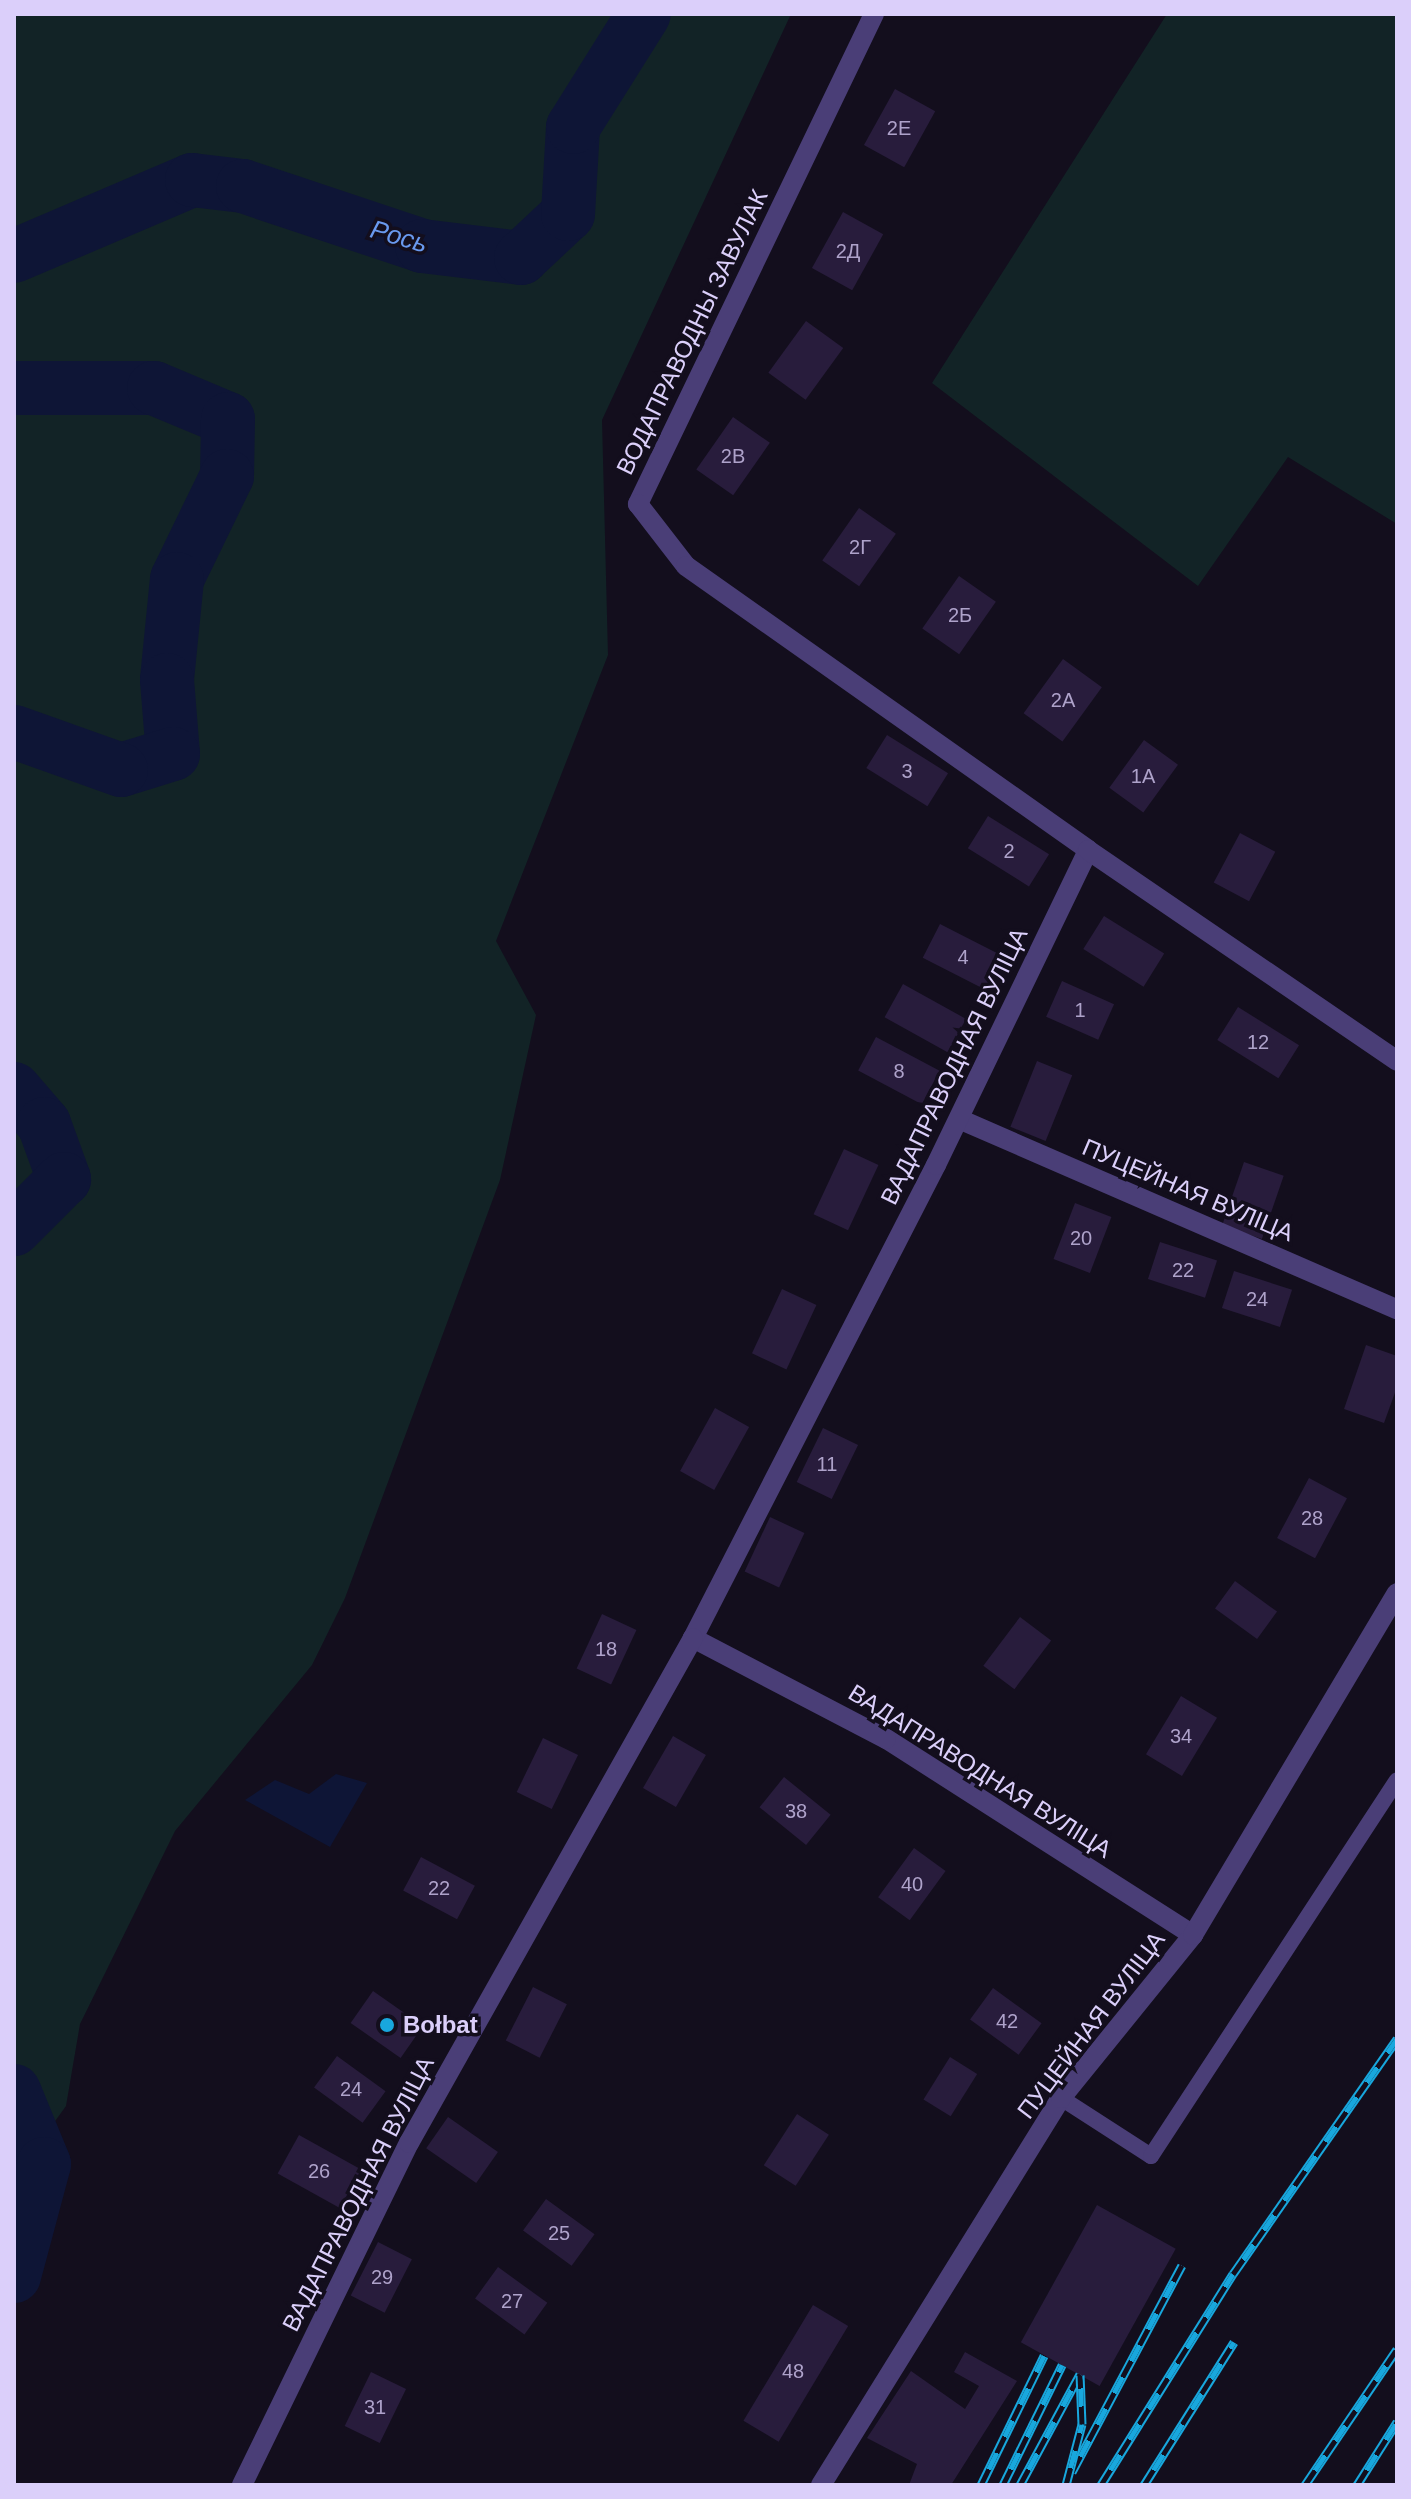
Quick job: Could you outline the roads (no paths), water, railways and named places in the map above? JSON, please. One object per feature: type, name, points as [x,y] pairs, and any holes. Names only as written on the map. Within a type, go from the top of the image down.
[{"type":"street","name":"ВОДАПРАВОДНЫ ЗАВУЛАК","points":[[874,14],[638,504],[686,566],[1088,850]]},
{"type":"street","points":[[1088,850],[1397,1061]]},
{"type":"street","name":"ВАДАПРАВОДНАЯ ВУЛІЦА","points":[[242,2485],[409,2143],[693,1638],[959,1119],[1088,850]]},
{"type":"street","name":"ПУЦЕЙНАЯ ВУЛІЦА","points":[[959,1119],[1397,1309]]},
{"type":"street","name":"ПУЦЕЙНАЯ ВУЛІЦА","points":[[821,2485],[1061,2098],[1193,1935],[1397,1593]]},
{"type":"street","name":"ВАДАПРАВОДНАЯ ВУЛІЦА","points":[[693,1638],[886,1739],[1193,1935]]},
{"type":"lane","points":[[1061,2098],[1151,2156],[1397,1780]]},
{"type":"water","points":[[336,1774],[367,1783],[330,1847],[245,1800],[275,1780],[309,1794]]},
{"type":"waterway","name":"Рось","points":[[14,256],[192,180],[243,186],[422,246],[521,258],[568,214],[573,127],[644,14]]},
{"type":"waterway","name":"Рось","points":[[14,388],[154,388],[228,419],[227,476],[177,579],[167,680],[173,754],[121,770],[14,732]]},
{"type":"waterway","name":"Рось","points":[[14,1089],[44,1124],[64,1179],[14,1229]]},
{"type":"waterway","name":"Рось","points":[[14,2091],[44,2164],[14,2276]]},
{"type":"railway","points":[[1101,2485],[1233,2274],[1397,2039]]},
{"type":"railway","points":[[1072,2472],[1182,2265]]},
{"type":"railway","points":[[1144,2485],[1234,2342]]},
{"type":"railway","points":[[1305,2485],[1397,2349]]},
{"type":"railway","points":[[981,2485],[1044,2356]]},
{"type":"railway","points":[[1003,2485],[1062,2365]]},
{"type":"railway","points":[[1020,2485],[1080,2374]]},
{"type":"railway","points":[[1066,2485],[1082,2424],[1080,2375]]},
{"type":"railway","points":[[1357,2485],[1397,2422]]},
{"type":"place","name":"Bołbat","points":[[387,2025]]}]
